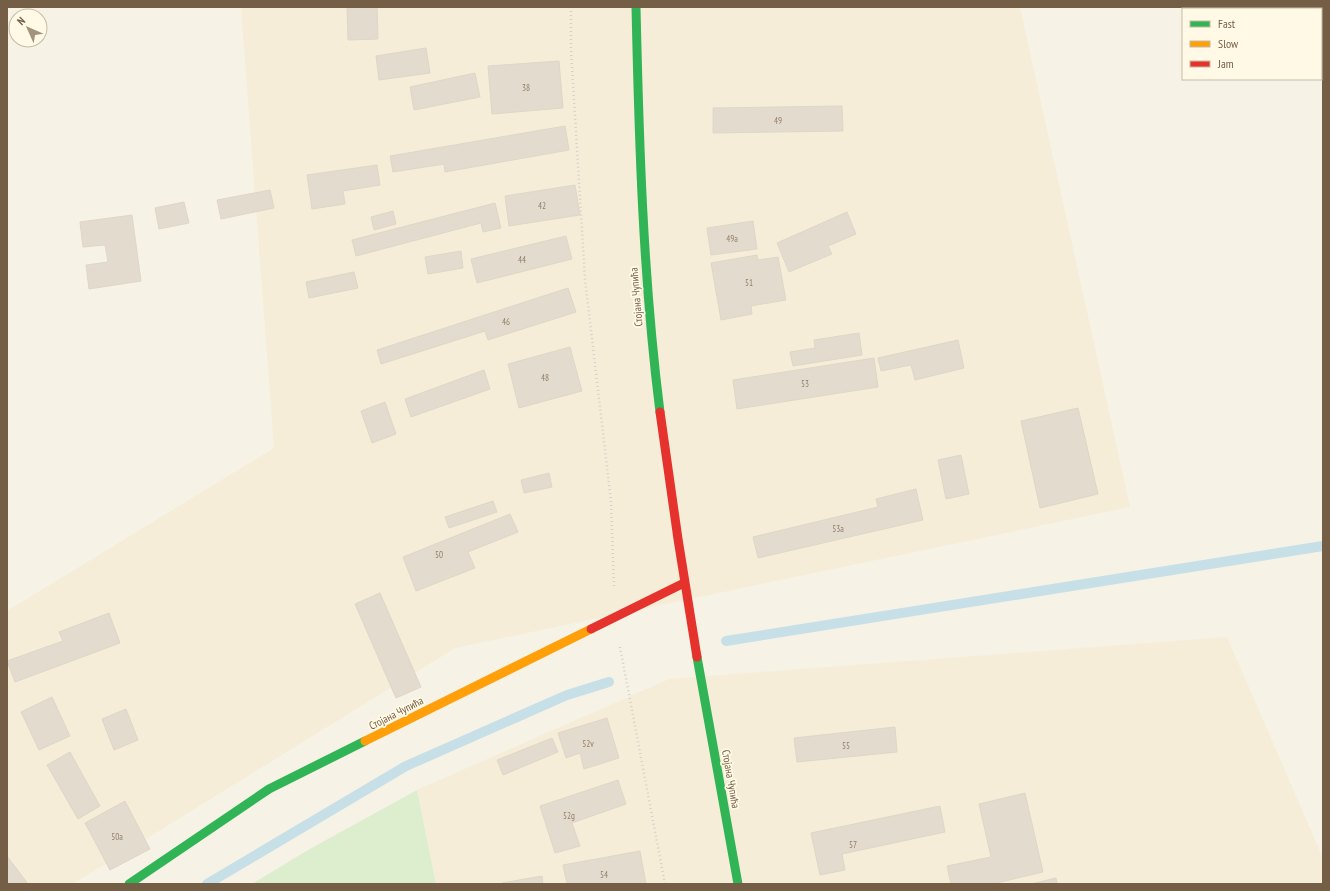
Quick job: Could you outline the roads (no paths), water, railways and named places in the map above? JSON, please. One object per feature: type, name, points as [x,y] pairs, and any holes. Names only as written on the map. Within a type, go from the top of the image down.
[{"type":"main road","name":"Стојана Чупића","points":[[636,7],[638,130],[646,270],[660,404],[684,583],[738,884]]},
{"type":"main road","name":"Стојана Чупића","points":[[129,884],[269,789],[684,583]]},
{"type":"waterway","points":[[726,641],[1323,546]]},
{"type":"waterway","points":[[207,884],[406,766],[567,695],[609,682]]}]
